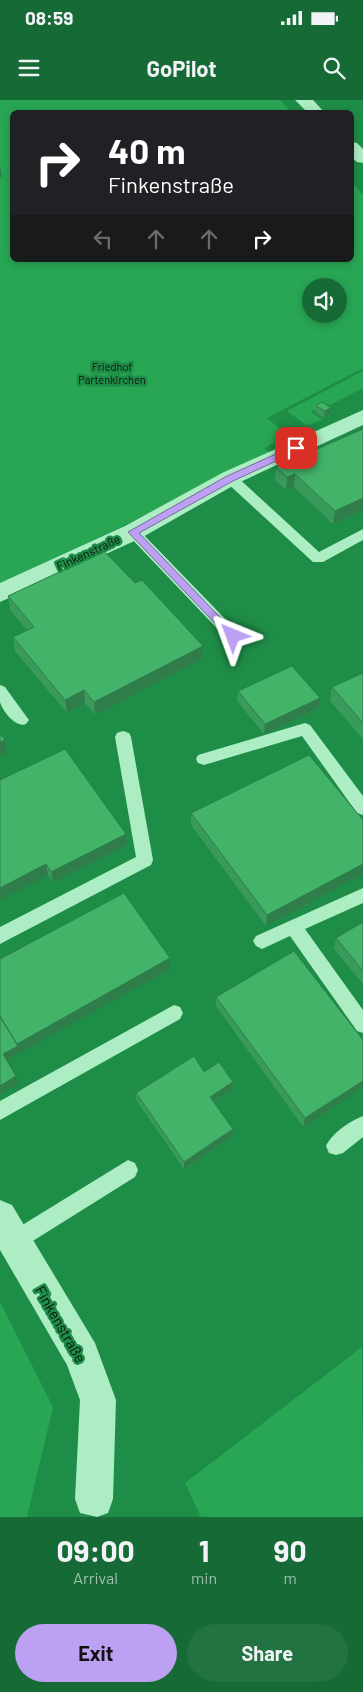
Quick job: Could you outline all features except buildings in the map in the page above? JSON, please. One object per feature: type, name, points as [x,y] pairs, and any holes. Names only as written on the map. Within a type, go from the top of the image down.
[{"type":"street","points":[[303,100],[314,110]]},
{"type":"street","name":"Finkenstraße","points":[[0,593],[133,532],[230,478],[363,418]]},
{"type":"street","name":"Finkenstraße","points":[[6,1229],[82,1356],[98,1400],[94,1498]]},
{"type":"lane","points":[[230,478],[318,559],[363,534]]},
{"type":"lane","points":[[133,532],[233,636]]},
{"type":"lane","points":[[0,691],[21,720]]},
{"type":"lane","points":[[204,759],[305,729],[363,808]]},
{"type":"lane","points":[[0,936],[145,860],[123,737]]},
{"type":"lane","points":[[262,941],[363,895]]},
{"type":"lane","points":[[294,926],[363,1025]]},
{"type":"lane","points":[[0,1111],[174,1014]]},
{"type":"lane","points":[[336,1146],[363,1125]]},
{"type":"lane","points":[[6,1229],[128,1170]]},
{"type":"green space","name":"Friedhof Partenkirchen","points":[[0,100],[280,100],[289,110],[10,110],[10,262],[354,262],[354,184],[363,195],[363,368],[267,418],[288,436],[264,448],[270,453],[0,587]]},
{"type":"green space","points":[[363,371],[363,388],[330,405],[321,406],[311,412],[323,420],[306,425],[287,411]]},
{"type":"green space","points":[[0,1302],[53,1407],[27,1517],[0,1517]]},
{"type":"green space","points":[[362,1347],[363,1517],[201,1517],[185,1483]]},
{"type":"route","points":[[233,636],[133,532],[230,478],[296,448]]}]
